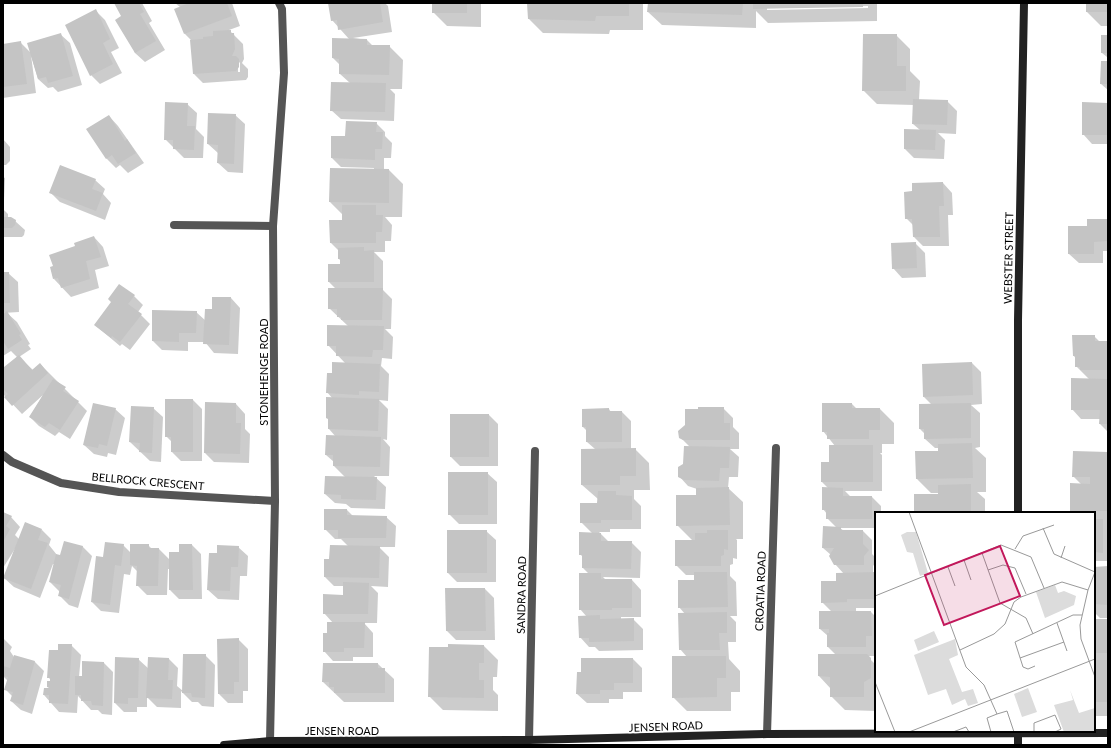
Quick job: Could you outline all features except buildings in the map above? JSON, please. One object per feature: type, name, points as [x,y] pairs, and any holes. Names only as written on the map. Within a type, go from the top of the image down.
[{"type":"street","name":"STONEHENGE ROAD","points":[[270,741],[275,500],[273,226],[284,73],[282,9],[279,3]]},
{"type":"street","name":"WEBSTER STREET","points":[[1018,512],[1018,320],[1024,3]]},
{"type":"street","points":[[174,225],[273,226]]},
{"type":"street","name":"CROATIA ROAD","points":[[767,734],[776,448]]},
{"type":"street","name":"SANDRA ROAD","points":[[529,740],[534,451]]},
{"type":"street","name":"BELLROCK CRESCENT","points":[[3,454],[12,462],[60,483],[119,492],[275,500]]},
{"type":"street","points":[[1018,733],[1018,745]]},
{"type":"street","name":"JENSEN ROAD","points":[[224,745],[270,741],[529,740],[767,734],[1108,733]]}]
